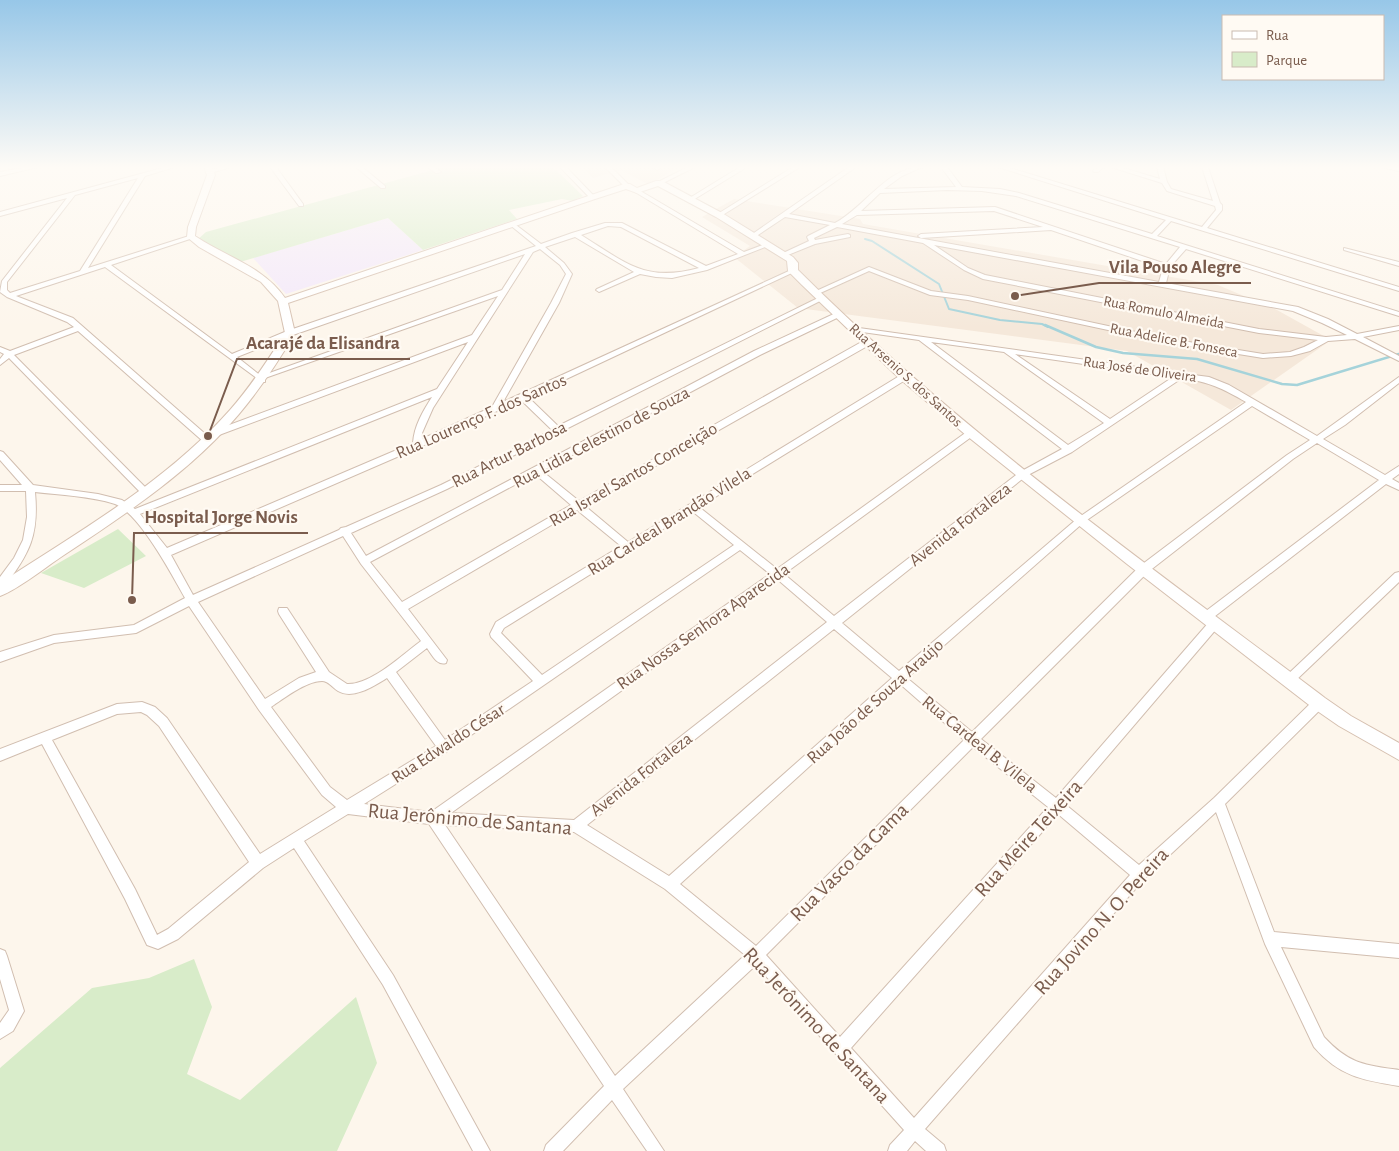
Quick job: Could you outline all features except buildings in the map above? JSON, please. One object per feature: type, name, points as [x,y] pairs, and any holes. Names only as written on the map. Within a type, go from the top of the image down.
[{"type":"main road","points":[[0,590],[130,510],[145,492],[182,465],[212,437],[263,378],[290,333],[282,302],[256,273],[202,246],[191,237],[194,221]]},
{"type":"main road","points":[[282,302],[522,221]]},
{"type":"main road","points":[[728,221],[783,254]]},
{"type":"main road","name":"Rua Arsenio S. dos Santos","points":[[783,254],[792,261],[793,271],[904,377],[1023,474]]},
{"type":"main road","name":"Avenida Fortaleza","points":[[1023,474],[1210,621],[1319,703],[1345,721],[1398,750]]},
{"type":"street","points":[[52,221],[4,282],[3,291],[9,296],[65,317],[212,437],[474,337]]},
{"type":"street","points":[[83,271],[114,221]]},
{"type":"street","points":[[687,221],[743,254]]},
{"type":"street","points":[[753,236],[776,221]]},
{"type":"street","points":[[819,221],[1295,309],[1317,317],[1398,358]]},
{"type":"street","points":[[813,242],[810,237],[844,221]]},
{"type":"street","points":[[1032,221],[1167,266]]},
{"type":"street","points":[[1105,221],[1399,314]]},
{"type":"street","points":[[1154,236],[1168,221]]},
{"type":"street","points":[[1180,221],[1399,289]]},
{"type":"street","points":[[1204,228],[1211,221]]},
{"type":"street","points":[[495,409],[568,278],[568,271],[512,224]]},
{"type":"street","points":[[231,357],[290,333],[607,224],[622,225],[704,268]]},
{"type":"street","points":[[908,237],[1054,229]]},
{"type":"street","points":[[574,234],[639,272],[662,276],[704,268],[767,245]]},
{"type":"street","points":[[783,254],[813,242],[848,236]]},
{"type":"street","points":[[9,296],[191,237]]},
{"type":"street","name":"Rua Romulo Almeida","points":[[924,240],[966,270],[984,276],[1259,331],[1326,339]]},
{"type":"street","points":[[1162,284],[1167,266],[1185,246]]},
{"type":"street","points":[[1346,249],[1399,264]]},
{"type":"street","points":[[417,445],[422,422],[439,391],[531,250]]},
{"type":"street","points":[[107,265],[231,357],[263,378],[505,291]]},
{"type":"street","name":"Rua Adelice B. Fonseca","points":[[869,269],[912,287],[944,295],[1164,340],[1247,354],[1283,355],[1307,349],[1326,339],[1399,328]]},
{"type":"street","name":"Rua Artur Barbosa","points":[[0,657],[54,639],[136,629],[191,600],[344,530],[444,487],[869,269]]},
{"type":"street","name":"Rua Lourenço F. dos Santos","points":[[165,553],[417,445],[793,271]]},
{"type":"street","points":[[599,290],[639,272]]},
{"type":"street","points":[[471,303],[484,304],[492,310]]},
{"type":"street","name":"Rua Lidia Celestino de Souza","points":[[364,561],[757,353],[838,314]]},
{"type":"street","points":[[0,363],[10,354],[78,328]]},
{"type":"street","name":"Rua José de Oliveira","points":[[855,329],[1182,374],[1214,381],[1399,487]]},
{"type":"street","points":[[921,338],[1069,450]]},
{"type":"street","name":"Rua Israel Santos Conceição","points":[[400,608],[578,505],[868,342]]},
{"type":"street","points":[[0,349],[10,354],[145,492]]},
{"type":"street","points":[[1004,350],[1110,424]]},
{"type":"street","points":[[1023,474],[1069,450],[1130,412],[1182,374]]},
{"type":"street","name":"Rua Cardeal Brandão Vilela","points":[[542,682],[496,634],[497,628],[627,546],[904,377]]},
{"type":"street","name":"Rua Vasco da Gama","points":[[552,1151],[614,1087],[756,955],[1144,569],[1316,438],[1342,422],[1399,379]]},
{"type":"street","points":[[130,510],[439,391]]},
{"type":"street","points":[[523,397],[556,430]]},
{"type":"street","name":"Rua João de Souza Araújo","points":[[670,884],[900,678],[1081,520],[1252,402]]},
{"type":"street","name":"Rua Nossa Senhora Aparecida","points":[[433,818],[972,433]]},
{"type":"street","points":[[0,454],[30,488],[33,516],[30,536],[24,551],[0,584]]},
{"type":"street","name":"Rua Meire Teixeira","points":[[840,1049],[1057,806],[1210,621],[1399,468]]},
{"type":"street","points":[[537,471],[627,546]]},
{"type":"street","name":"Avenida Fortaleza","points":[[576,826],[1023,474]]},
{"type":"street","points":[[0,488],[30,488],[98,497],[130,510],[165,553],[191,600]]},
{"type":"street","name":"Rua Cardeal B. Vilela","points":[[692,506],[777,574],[972,740],[1057,806],[1138,874]]},
{"type":"street","points":[[344,530],[364,561],[442,660]]},
{"type":"street","name":"Rua Edwaldo César","points":[[45,738],[152,940],[158,942],[173,934],[258,863],[348,808],[542,682],[740,545]]},
{"type":"street","points":[[1289,680],[1399,576]]},
{"type":"street","name":"Rua Jerônimo de Santana","points":[[191,600],[263,706],[326,791],[348,808],[433,818],[576,826],[670,884],[756,955],[916,1131],[938,1151]]},
{"type":"street","points":[[283,611],[325,676],[344,689],[350,690],[389,671],[428,642]]},
{"type":"street","points":[[389,671],[423,720],[444,746]]},
{"type":"street","points":[[263,706],[306,680],[325,676]]},
{"type":"street","name":"Rua Jovino N. O. Pereira","points":[[896,1151],[916,1131],[1138,874],[1218,802],[1319,703]]},
{"type":"street","points":[[0,755],[117,709],[131,706],[142,707],[152,711],[163,722],[258,863]]},
{"type":"street","points":[[1218,802],[1270,939],[1312,1029],[1331,1057],[1343,1066],[1364,1073],[1399,1078]]},
{"type":"street","points":[[433,818],[656,1151]]},
{"type":"street","points":[[295,839],[388,980],[482,1151]]},
{"type":"street","points":[[1270,939],[1399,952]]},
{"type":"street","points":[[0,956],[17,1011],[14,1018],[0,1032]]},
{"type":"shaded area","points":[[379,221],[391,221],[423,250],[286,294],[253,258]]},
{"type":"shaded area","points":[[708,221],[861,221],[863,224],[1218,285],[1277,310],[1331,340],[1231,410],[1127,351],[798,308],[734,257],[750,246]]},
{"type":"green space","points":[[247,221],[379,221],[237,263],[196,241],[206,232]]},
{"type":"green space","points":[[391,221],[512,221],[423,250]]},
{"type":"green space","points":[[118,529],[146,556],[84,588],[41,573]]},
{"type":"green space","points":[[194,959],[212,1007],[187,1074],[240,1100],[356,997],[377,1063],[337,1151],[0,1151],[0,1068],[92,988],[149,978]]},
{"type":"waterway","points":[[865,239],[872,241],[939,284],[949,309],[1000,320],[1042,324],[1048,327]]},
{"type":"waterway","points":[[1045,325],[1096,347],[1123,353],[1197,359],[1282,384],[1297,385],[1399,354]]},
{"type":"place","name":"Vila Pouso Alegre","points":[[1015,296]]},
{"type":"place","name":"Acarajé da Elisandra","points":[[208,436]]},
{"type":"place","name":"Hospital Jorge Novis","points":[[132,600]]}]
